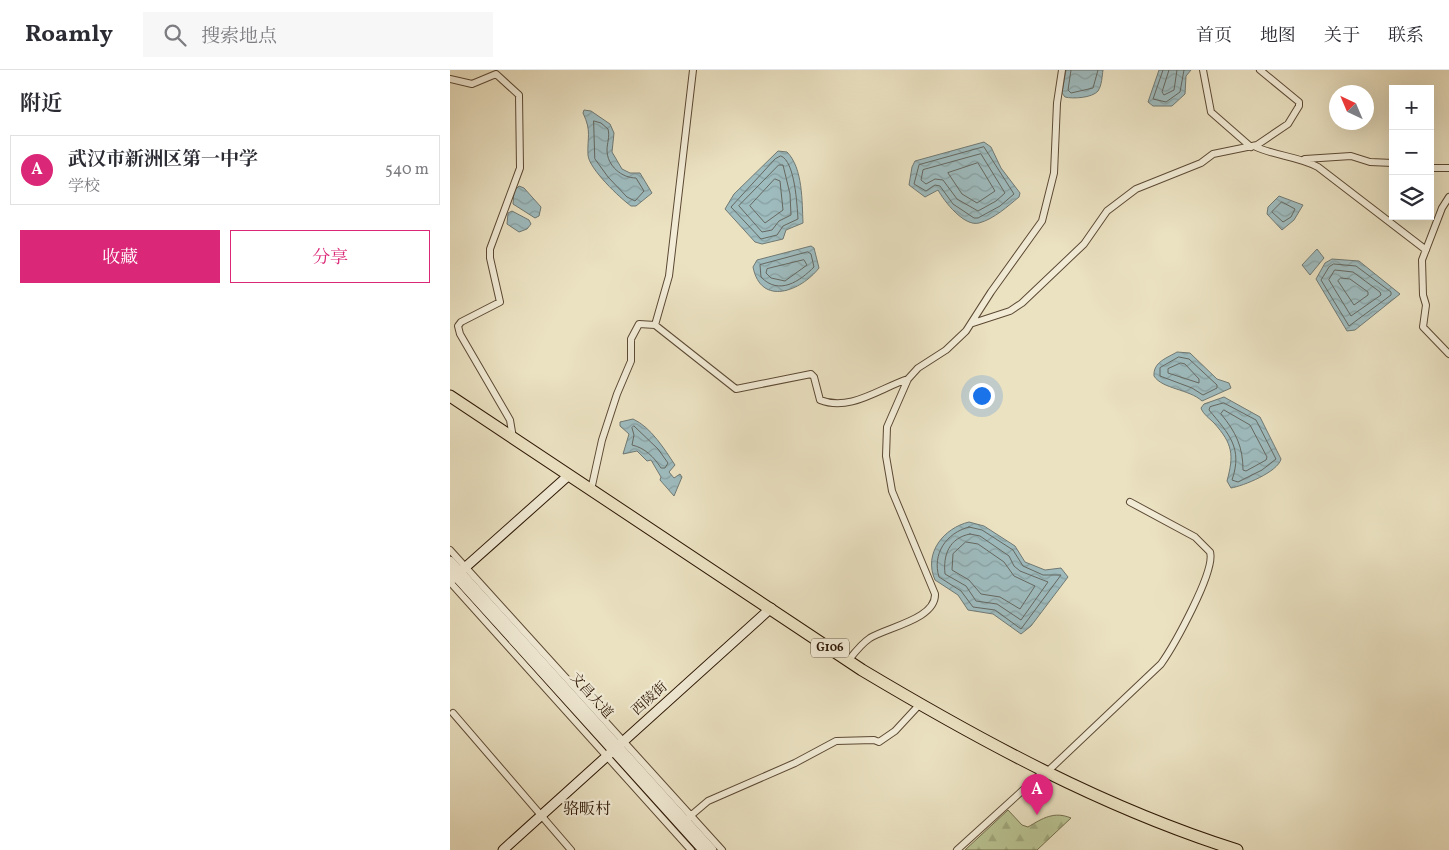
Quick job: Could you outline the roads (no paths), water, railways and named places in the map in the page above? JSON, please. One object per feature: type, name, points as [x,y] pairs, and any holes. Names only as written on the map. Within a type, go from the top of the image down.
[{"type":"highway","name":"G106","points":[[450,396],[848,661],[920,704],[1046,772],[1143,816],[1237,850]]},
{"type":"main road","points":[[455,575],[569,475]]},
{"type":"main road","name":"文昌大道","points":[[450,561],[455,575],[616,748],[704,850]]},
{"type":"main road","name":"西陵街","points":[[503,850],[771,608]]},
{"type":"main road","name":"文昌大道","points":[[616,748],[688,818],[712,850]]},
{"type":"street","points":[[655,325],[669,276],[693,70]]},
{"type":"street","points":[[848,661],[866,640],[926,612],[935,600],[935,594],[892,491],[887,468],[886,427],[908,379],[918,368],[952,345],[973,323],[991,292],[1039,228],[1045,215],[1056,163],[1057,103],[1062,70]]},
{"type":"street","points":[[1203,70],[1211,112],[1252,146],[1264,151],[1304,159],[1351,156],[1370,162],[1389,163]]},
{"type":"street","points":[[973,323],[1010,310],[1028,298],[1084,244],[1107,211],[1136,189],[1201,163],[1213,154],[1243,146],[1252,146],[1288,124],[1299,106],[1299,102],[1260,70]]},
{"type":"street","points":[[450,79],[472,84],[496,74],[519,95],[520,168],[490,249],[490,258],[500,302],[461,322],[458,326],[460,334],[510,420],[513,438]]},
{"type":"street","points":[[1304,159],[1336,178],[1426,250]]},
{"type":"street","points":[[1434,168],[1449,168]]},
{"type":"street","points":[[1449,197],[1442,208],[1422,260],[1423,295],[1426,305],[1423,327],[1449,354]]},
{"type":"street","points":[[591,490],[602,440],[617,394],[631,361],[631,339],[639,324],[655,325],[736,388],[811,374],[814,377],[820,400],[849,402],[862,399],[908,379]]},
{"type":"street","points":[[957,850],[1046,772],[1161,664],[1170,650],[1209,570],[1210,552],[1198,540],[1130,502]]},
{"type":"street","points":[[450,550],[455,575],[616,748],[691,850]]},
{"type":"street","points":[[722,850],[688,818],[708,801],[795,763],[836,741],[874,740],[879,742],[895,731],[920,704]]},
{"type":"street","points":[[453,713],[571,850]]},
{"type":"water","points":[[1066,70],[1103,70],[1098,91],[1082,97],[1065,97],[1062,93]]},
{"type":"water","points":[[1159,70],[1191,70],[1186,76],[1185,94],[1172,106],[1153,106],[1148,102]]},
{"type":"water","points":[[584,110],[591,111],[610,124],[614,133],[612,152],[622,169],[630,173],[640,173],[652,193],[636,206],[631,206],[613,190],[599,175],[590,161],[588,155],[588,130],[583,113]]},
{"type":"water","points":[[984,142],[991,147],[1001,168],[1020,193],[1019,197],[990,219],[979,223],[967,221],[955,212],[938,190],[925,197],[909,185],[915,161]]},
{"type":"water","points":[[778,151],[787,152],[796,167],[801,186],[803,223],[786,230],[783,239],[762,244],[755,242],[725,209],[734,194]]},
{"type":"water","points":[[519,186],[524,188],[541,207],[539,216],[535,218],[513,204],[514,191]]},
{"type":"water","points":[[1279,196],[1303,205],[1294,220],[1282,230],[1267,214],[1268,207]]},
{"type":"water","points":[[512,211],[529,220],[531,224],[527,229],[519,232],[507,224],[508,213]]},
{"type":"water","points":[[811,246],[814,248],[819,268],[802,283],[782,291],[773,291],[764,287],[757,279],[753,267],[757,260]]},
{"type":"water","points":[[1317,249],[1324,258],[1310,275],[1302,265]]},
{"type":"water","points":[[1332,259],[1359,261],[1400,294],[1355,330],[1347,331],[1316,279],[1325,263]]},
{"type":"water","points":[[1177,352],[1190,353],[1217,379],[1229,383],[1231,388],[1202,401],[1197,397],[1163,384],[1154,376],[1154,371],[1161,361]]},
{"type":"water","points":[[1224,397],[1260,417],[1281,459],[1274,469],[1251,481],[1231,488],[1227,481],[1231,464],[1228,444],[1220,430],[1201,408],[1204,404]]},
{"type":"water","points":[[633,419],[652,433],[667,453],[675,465],[669,472],[674,478],[680,474],[682,477],[674,496],[660,480],[661,477],[651,460],[647,461],[637,451],[623,454],[629,434],[620,426],[620,422]]},
{"type":"water","points":[[969,522],[984,526],[1015,546],[1025,562],[1045,570],[1061,568],[1068,577],[1031,626],[1021,634],[993,614],[968,610],[958,595],[935,580],[932,560],[938,543],[951,530]]},
{"type":"place","name":"武汉市新洲区第一中学","points":[[1037,815]]},
{"type":"district","name":"骆畈村","points":[[587,810]]}]
